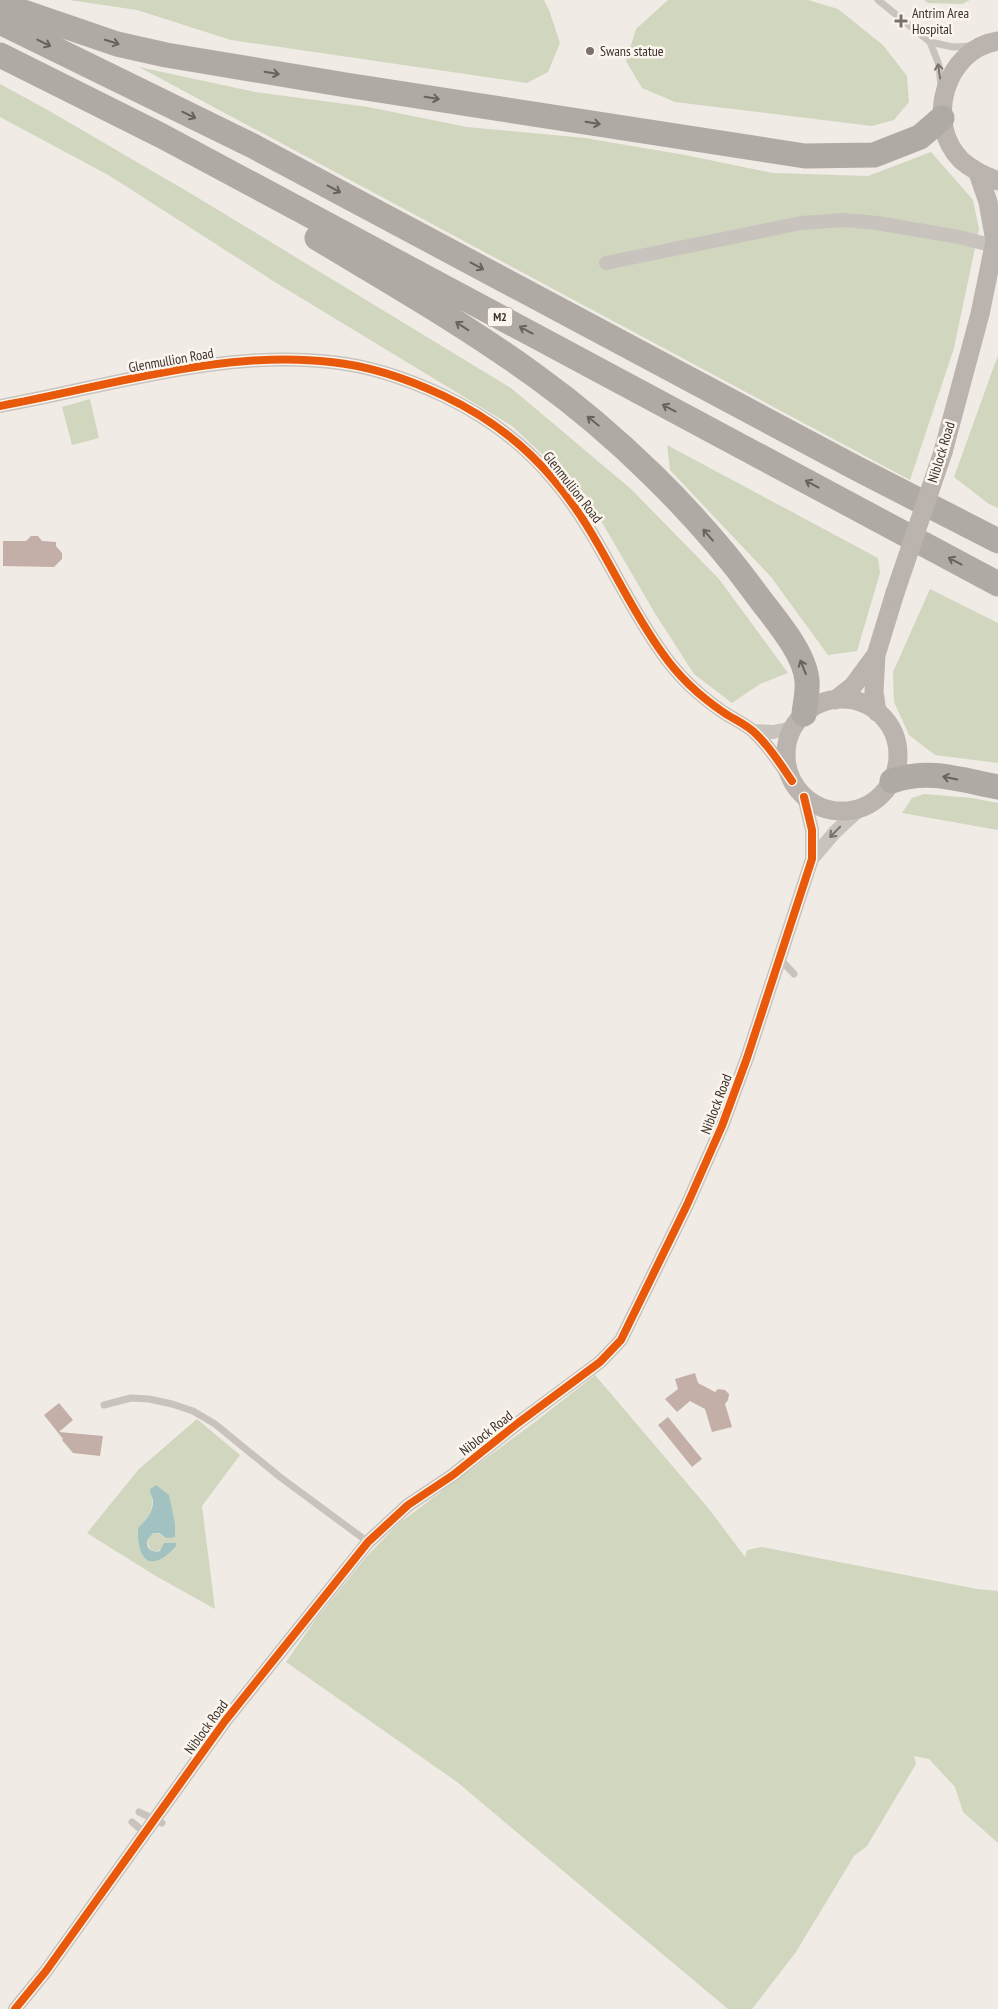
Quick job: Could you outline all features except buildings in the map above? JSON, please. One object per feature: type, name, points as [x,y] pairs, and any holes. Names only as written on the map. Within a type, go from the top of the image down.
[{"type":"highway","points":[[0,4],[118,44],[166,54],[346,85],[805,156],[874,155],[901,146],[920,137],[942,109]]},
{"type":"highway","name":"M2","points":[[0,22],[253,146],[856,468],[998,541]]},
{"type":"highway","name":"M2","points":[[0,55],[162,136],[998,584]]},
{"type":"highway","points":[[162,136],[269,208],[463,326],[538,377],[608,433],[683,507],[740,572],[794,647],[807,679],[798,721]]},
{"type":"highway","points":[[892,781],[908,775],[931,774],[998,787]]},
{"type":"main road","points":[[995,41],[971,52],[955,68],[947,84],[942,109],[948,140],[960,159],[978,173],[998,181]]},
{"type":"main road","name":"Niblock Road","points":[[877,712],[874,692],[876,655],[943,452],[980,314],[996,240],[988,202],[978,173]]},
{"type":"main road","name":"Niblock Road","points":[[835,700],[853,686],[876,655]]},
{"type":"main road","points":[[835,700],[857,702],[877,712],[890,726],[897,744],[897,763],[892,781],[884,792],[874,802],[862,808],[847,811],[831,810],[817,805],[804,797],[792,781],[786,763],[787,745],[798,721],[818,705],[835,700]]},
{"type":"street","points":[[606,263],[791,225],[845,220],[864,221],[996,240]]},
{"type":"street","name":"Glenmullion Road","points":[[0,406],[164,373],[238,362],[269,359],[305,359],[361,366],[402,378],[470,408],[499,428],[530,454],[553,478],[596,538],[648,632],[664,655],[680,675],[699,693],[731,718],[754,731],[792,781]]},
{"type":"street","name":"Glenmullion Road","points":[[754,731],[773,732],[798,721]]},
{"type":"street","name":"Niblock Road","points":[[15,2009],[46,1971],[146,1833],[159,1821],[225,1720],[285,1654],[368,1542],[408,1505],[453,1475],[484,1446],[600,1362],[621,1340],[722,1126],[747,1058],[758,1011],[779,958],[812,859],[812,830],[804,797]]},
{"type":"street","name":"Niblock Road","points":[[812,859],[835,832],[862,808]]},
{"type":"lane","points":[[878,0],[930,42],[965,48],[995,41]]},
{"type":"lane","points":[[930,42],[939,65],[942,109]]},
{"type":"lane","points":[[779,958],[794,974]]},
{"type":"lane","points":[[104,1405],[131,1398],[148,1399],[193,1411],[215,1424],[287,1482],[368,1542]]},
{"type":"lane","points":[[139,1812],[159,1821]]},
{"type":"lane","points":[[132,1822],[146,1833]]},
{"type":"green space","points":[[69,0],[544,0],[560,43],[548,72],[527,83],[231,40],[137,10]]},
{"type":"green space","points":[[668,0],[808,0],[838,9],[883,45],[907,76],[909,102],[894,120],[872,126],[675,102],[642,88],[626,61],[636,29]]},
{"type":"green space","points":[[924,0],[970,0],[962,4],[928,3]]},
{"type":"green space","points":[[139,67],[255,92],[368,107],[467,127],[585,138],[685,155],[773,173],[868,176],[931,152],[973,200],[979,229],[954,348],[910,480]]},
{"type":"green space","points":[[0,84],[195,196],[511,388],[631,489],[719,579],[788,673],[760,684],[732,703],[694,674],[656,615],[586,495],[512,426],[278,284],[110,176],[0,117]]},
{"type":"green space","points":[[998,355],[998,508],[989,504],[954,477]]},
{"type":"green space","points":[[90,399],[99,438],[72,445],[62,407]]},
{"type":"green space","points":[[667,445],[878,558],[880,573],[857,651],[828,655],[771,577],[670,470]]},
{"type":"green space","points":[[930,589],[998,623],[998,763],[935,755],[909,735],[894,702],[893,672]]},
{"type":"green space","points":[[924,794],[972,798],[998,803],[998,830],[902,813],[912,798]]},
{"type":"green space","points":[[595,1375],[709,1509],[745,1557],[747,1550],[762,1547],[977,1589],[998,1591],[998,1843],[963,1812],[955,1787],[929,1759],[914,1756],[916,1764],[867,1846],[854,1856],[796,1952],[752,2009],[728,2009],[457,1782],[286,1662],[316,1619],[366,1557],[398,1524]]},
{"type":"green space","points":[[197,1419],[240,1455],[202,1506],[215,1609],[154,1575],[87,1533],[139,1469]],"holes":[[[152,1496],[166,1538],[155,1533],[149,1537],[147,1540],[150,1550],[157,1551],[163,1547],[150,1561],[138,1528],[150,1514],[153,1501]]]},
{"type":"water","points":[[156,1485],[169,1495],[175,1524],[175,1537],[166,1538],[159,1533],[153,1533],[147,1540],[148,1546],[151,1551],[160,1551],[164,1543],[176,1543],[176,1546],[167,1555],[157,1561],[152,1561],[147,1560],[143,1556],[140,1549],[138,1528],[151,1512],[153,1500],[150,1489]]},
{"type":"cycle path","points":[[0,406],[123,380],[207,365],[290,359],[331,362],[375,370],[417,384],[444,396],[475,412],[503,431],[553,479],[584,521],[648,633],[669,662],[683,679],[707,700],[753,731],[771,750],[792,781]]},
{"type":"cycle path","points":[[15,2009],[46,1971],[225,1721],[368,1542],[408,1505],[453,1475],[518,1423],[600,1362],[621,1340],[687,1205],[722,1126],[747,1058],[812,859],[812,830],[804,797]]},
{"type":"place","name":"Antrim Area Hospital","points":[[901,21]]},
{"type":"place","name":"Swans statue","points":[[590,51]]}]
